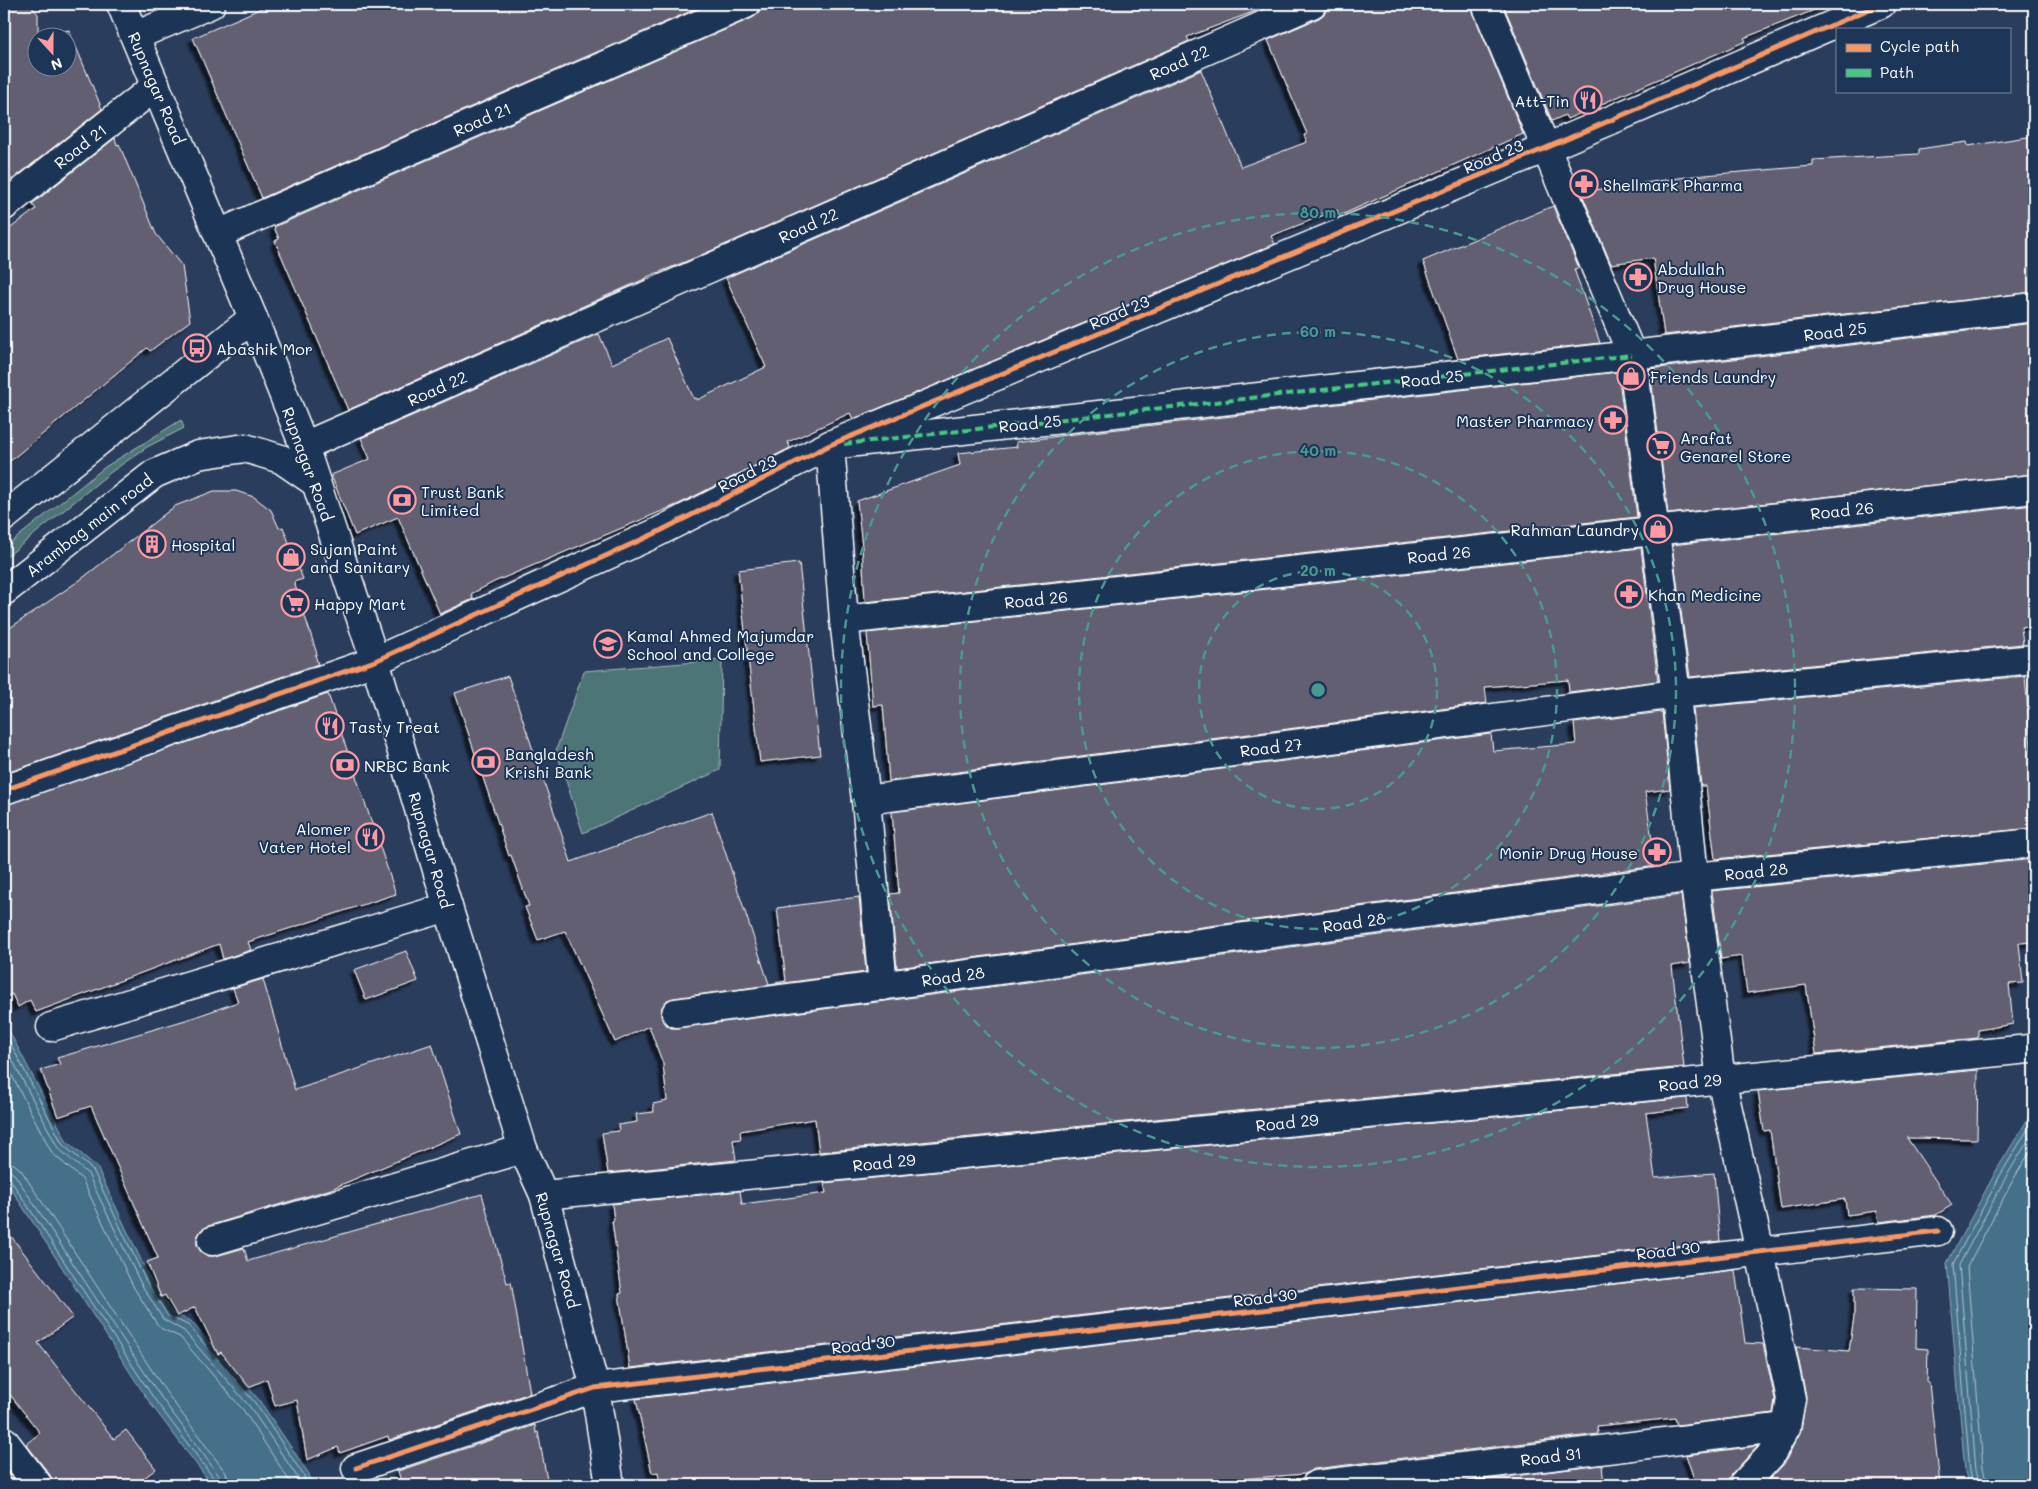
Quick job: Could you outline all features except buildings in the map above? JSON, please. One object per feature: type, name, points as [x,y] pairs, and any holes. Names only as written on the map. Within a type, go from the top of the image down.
[{"type":"street","name":"Rupnagar Road","points":[[121,4],[253,318],[304,446],[376,662],[448,908],[523,1149],[544,1195],[595,1388],[610,1485]]},
{"type":"street","points":[[136,36],[211,4]]},
{"type":"street","name":"Road 21","points":[[218,234],[746,4]]},
{"type":"street","name":"Road 22","points":[[304,446],[1312,4]]},
{"type":"street","points":[[1486,4],[1632,355],[1676,694],[1694,877],[1721,1079],[1791,1398],[1786,1427],[1770,1456],[1743,1485]]},
{"type":"street","name":"Road 23","points":[[4,790],[376,662],[656,533],[830,445],[1546,148],[1881,4]]},
{"type":"street","name":"Road 21","points":[[4,206],[156,86]]},
{"type":"street","name":"Road 25","points":[[830,445],[1632,355],[2034,307]]},
{"type":"street","points":[[4,517],[253,318]]},
{"type":"street","points":[[830,445],[844,620],[866,800],[883,986]]},
{"type":"street","name":"Arambag main road","points":[[4,591],[154,474],[198,455],[245,448],[281,459],[316,483]]},
{"type":"street","name":"Road 26","points":[[844,620],[2034,489]]},
{"type":"street","name":"Road 27","points":[[866,800],[1676,694],[2034,659]]},
{"type":"street","name":"Road 28","points":[[676,1013],[1694,877],[2034,843]]},
{"type":"street","points":[[51,1026],[448,908]]},
{"type":"street","name":"Road 29","points":[[544,1195],[2029,1049]]},
{"type":"street","points":[[212,1241],[523,1149]]},
{"type":"street","name":"Road 30","points":[[356,1468],[595,1388],[1938,1231]]},
{"type":"street","name":"Road 31","points":[[1316,1485],[1786,1427]]},
{"type":"street","points":[[4,1441],[38,1485]]},
{"type":"green space","points":[[181,420],[184,428],[147,447],[111,472],[4,559],[4,548],[105,467]]},
{"type":"green space","points":[[722,660],[720,770],[583,833],[556,750],[584,671]]},
{"type":"water","points":[[4,1021],[67,1142],[97,1167],[150,1279],[172,1313],[191,1321],[259,1400],[309,1474],[311,1485],[212,1485],[150,1403],[4,1178]]},
{"type":"water","points":[[2034,1109],[2034,1485],[1969,1485],[1965,1472],[1947,1263],[1996,1171]]},
{"type":"marked path","points":[[844,444],[1632,355]]},
{"type":"cycle path","points":[[4,790],[375,661],[656,533],[830,445],[1546,148],[1881,4]]},
{"type":"cycle path","points":[[356,1468],[595,1388],[1938,1231]]},
{"type":"place","name":"Att-Tin","points":[[1588,100]]},
{"type":"place","name":"Shellmark Pharma","points":[[1584,184]]},
{"type":"place","name":"Abdullah Drug House","points":[[1638,277]]},
{"type":"place","name":"Abashik Mor","points":[[197,348]]},
{"type":"place","name":"Friends Laundry","points":[[1631,376]]},
{"type":"place","name":"Master Pharmacy","points":[[1613,420]]},
{"type":"place","name":"Arafat Genarel Store","points":[[1661,446]]},
{"type":"place","name":"Trust Bank Limited","points":[[402,500]]},
{"type":"place","name":"Rahman Laundry","points":[[1658,529]]},
{"type":"place","name":"Hospital","points":[[152,544]]},
{"type":"place","name":"Sujan Paint and Sanitary","points":[[291,557]]},
{"type":"place","name":"Khan Medicine","points":[[1629,594]]},
{"type":"place","name":"Happy Mart","points":[[295,603]]},
{"type":"place","name":"Kamal Ahmed Majumdar School and College","points":[[608,644]]},
{"type":"place","name":"Tasty Treat","points":[[330,726]]},
{"type":"place","name":"Bangladesh Krishi Bank","points":[[486,762]]},
{"type":"place","name":"NRBC Bank","points":[[345,765]]},
{"type":"place","name":"Alomer Vater Hotel","points":[[370,837]]},
{"type":"place","name":"Monir Drug House","points":[[1657,852]]}]
